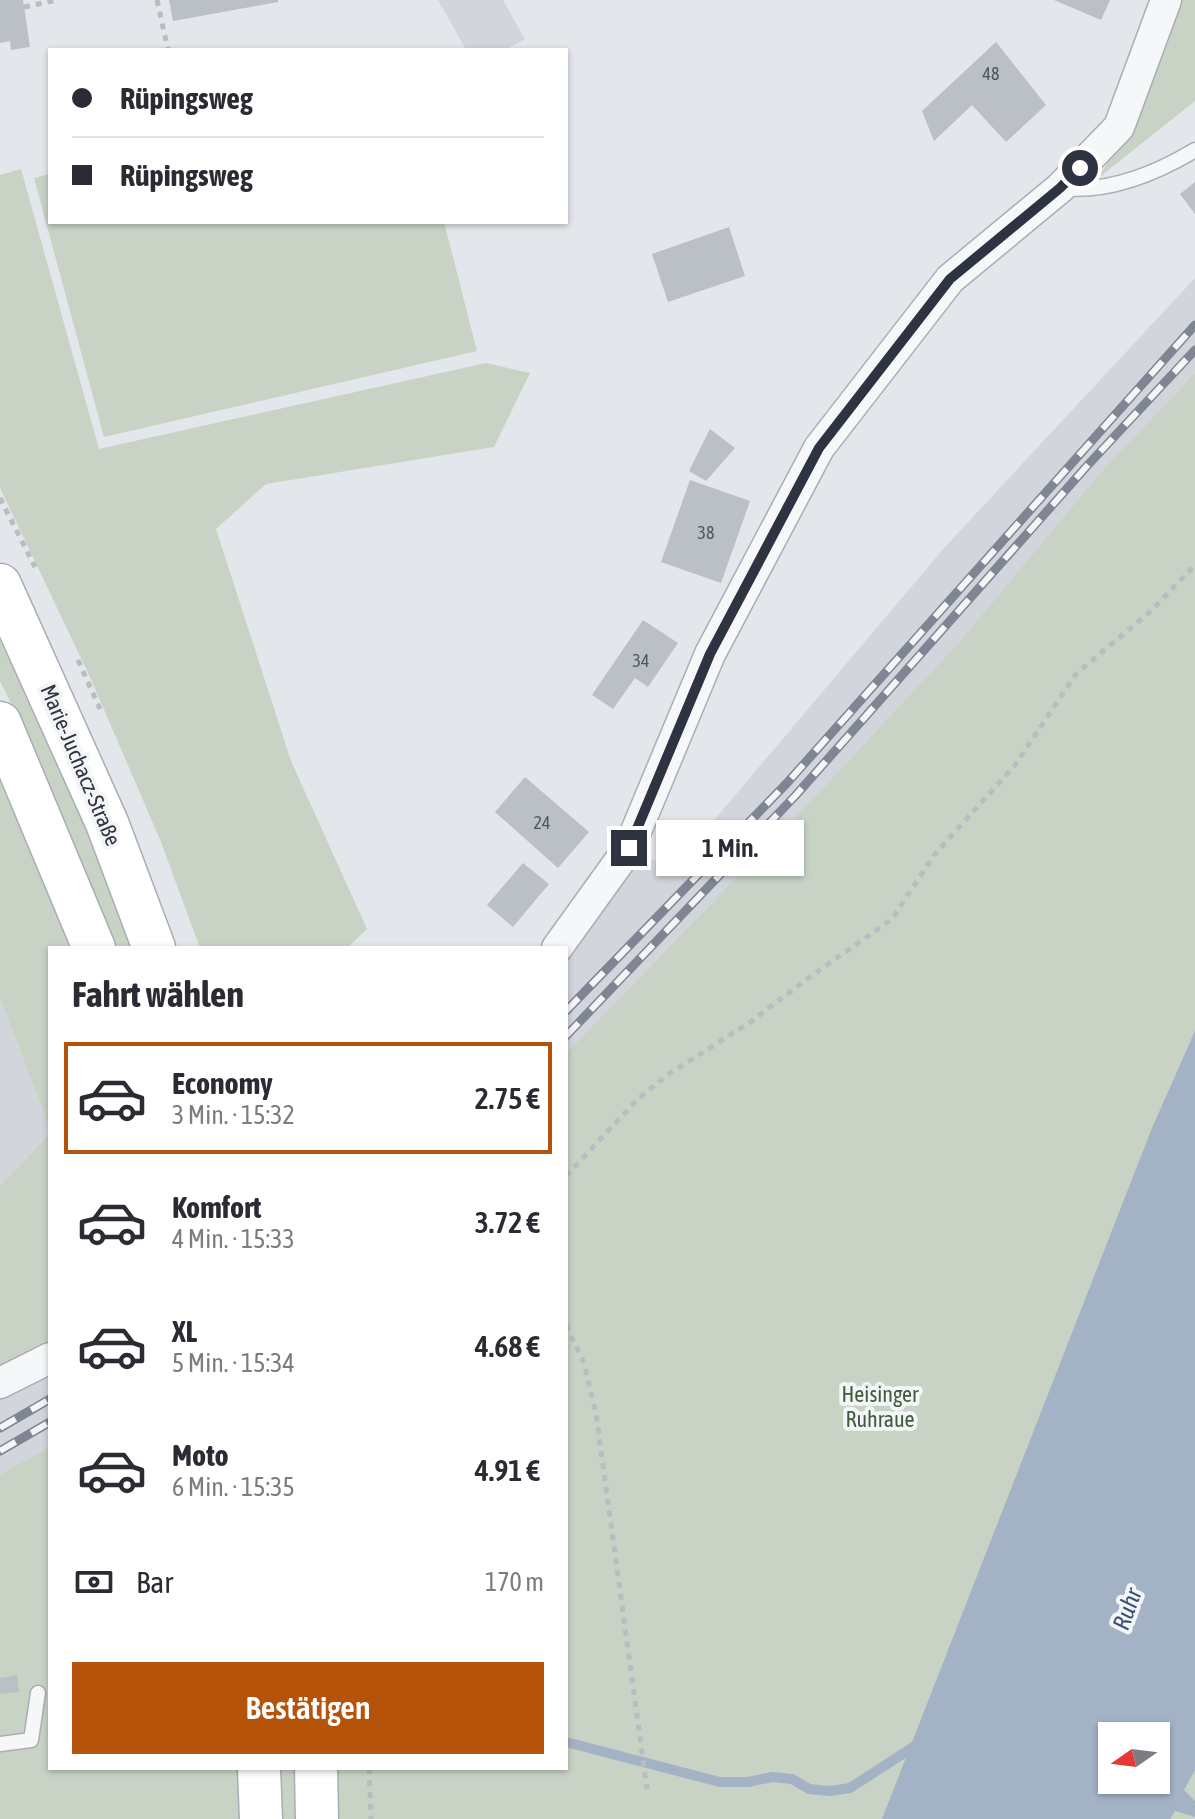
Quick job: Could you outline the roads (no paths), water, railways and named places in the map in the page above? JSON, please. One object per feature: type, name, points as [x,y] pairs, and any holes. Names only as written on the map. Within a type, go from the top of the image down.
[{"type":"main road","name":"Marie-Juchacz-Straße","points":[[0,585],[107,823],[153,946]]},
{"type":"main road","points":[[0,723],[93,946]]},
{"type":"main road","points":[[259,1770],[261,1819]]},
{"type":"main road","points":[[316,1770],[317,1819]]},
{"type":"street","points":[[558,946],[629,848],[710,654],[819,448],[950,279],[1060,188],[1119,127],[1166,0]]},
{"type":"street","points":[[0,1383],[48,1359]]},
{"type":"lane","points":[[1060,188],[1078,190],[1111,185],[1164,168],[1195,150]]},
{"type":"lane","points":[[0,1744],[31,1740],[38,1693]]},
{"type":"water","name":"Ruhr","points":[[1195,1031],[1195,1770],[1184,1790],[1195,1801],[1195,1817],[1175,1811],[1170,1819],[882,1819],[1152,1128]]},
{"type":"waterway","points":[[568,1743],[720,1782],[748,1782],[772,1777],[792,1779],[809,1789],[830,1791],[850,1788],[918,1744]]},
{"type":"railway","points":[[568,1009],[787,783],[1195,325]]},
{"type":"railway","points":[[568,1034],[796,795],[1086,467],[1195,350]]},
{"type":"railway","points":[[0,1428],[48,1400]]},
{"type":"railway","points":[[0,1451],[48,1423]]},
{"type":"park label","name":"Heisinger Ruhraue","points":[[880,1406]]}]
